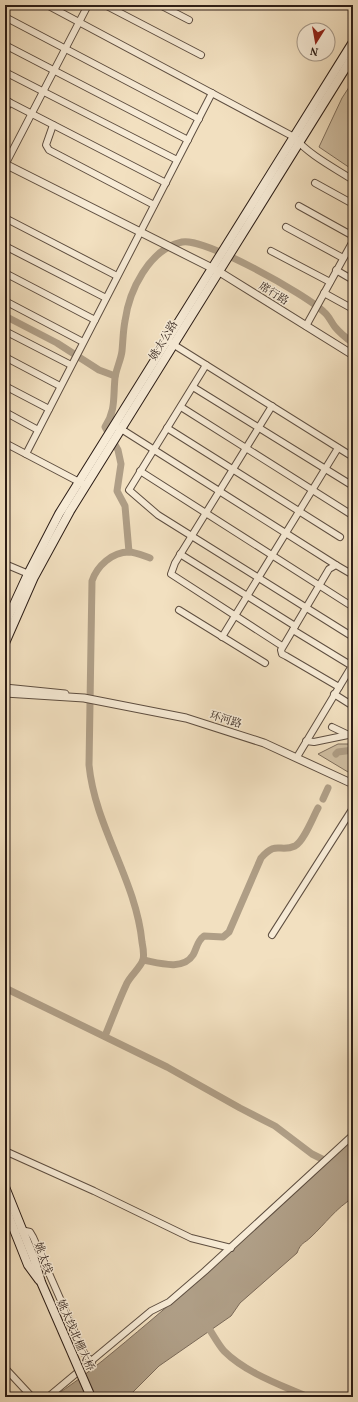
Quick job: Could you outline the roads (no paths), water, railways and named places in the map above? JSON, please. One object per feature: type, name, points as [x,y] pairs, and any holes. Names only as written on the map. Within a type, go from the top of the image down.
[{"type":"main road","name":"姚太公路","points":[[83,484],[106,454],[118,428],[296,140],[353,42]]},
{"type":"main road","name":"姚太公路","points":[[296,140],[353,56]]},
{"type":"main road","name":"姚太公路","points":[[5,624],[104,444],[118,428]]},
{"type":"main road","name":"姚太公路","points":[[5,643],[31,575]]},
{"type":"main road","name":"姚太线","points":[[5,1187],[21,1230],[34,1259],[41,1282]]},
{"type":"main road","name":"姚太线","points":[[5,1207],[28,1264],[41,1282]]},
{"type":"main road","name":"姚太线北栅大桥","points":[[41,1282],[91,1397]]},
{"type":"street","points":[[47,5],[212,93],[296,140],[353,180]]},
{"type":"street","points":[[5,164],[88,5]]},
{"type":"street","points":[[105,5],[201,55]]},
{"type":"street","points":[[160,5],[189,20]]},
{"type":"street","points":[[5,17],[199,119]]},
{"type":"street","points":[[5,45],[188,140]]},
{"type":"street","points":[[5,72],[177,160]]},
{"type":"street","points":[[26,454],[212,93]]},
{"type":"street","points":[[5,111],[7,101],[166,183]]},
{"type":"street","points":[[53,125],[46,146],[49,150],[154,204]]},
{"type":"street","name":"席行路","points":[[5,164],[157,239],[215,270],[353,355]]},
{"type":"street","points":[[315,183],[353,204]]},
{"type":"street","points":[[299,206],[353,236]]},
{"type":"street","points":[[5,218],[117,276]]},
{"type":"street","points":[[286,227],[343,258]]},
{"type":"street","points":[[306,326],[343,258],[351,249],[353,241]]},
{"type":"street","points":[[5,246],[106,298]]},
{"type":"street","points":[[271,251],[330,282]]},
{"type":"street","points":[[336,270],[353,280]]},
{"type":"street","points":[[5,273],[95,320]]},
{"type":"street","points":[[324,293],[353,309]]},
{"type":"street","points":[[5,301],[83,342]]},
{"type":"street","points":[[5,332],[73,363]]},
{"type":"street","points":[[171,343],[353,457]]},
{"type":"street","points":[[5,357],[60,386]]},
{"type":"street","points":[[206,365],[140,471],[130,490],[132,494],[158,514],[353,637]]},
{"type":"street","points":[[5,386],[49,409]]},
{"type":"street","points":[[193,387],[353,486]]},
{"type":"street","points":[[272,406],[180,554],[171,570],[171,574],[173,578],[282,646]]},
{"type":"street","points":[[181,407],[352,515]]},
{"type":"street","points":[[5,412],[38,430]]},
{"type":"street","points":[[118,428],[154,449],[353,575]]},
{"type":"street","points":[[167,428],[340,537]]},
{"type":"street","points":[[5,443],[83,484]]},
{"type":"street","points":[[222,637],[338,448]]},
{"type":"street","points":[[140,471],[353,607]]},
{"type":"street","points":[[180,554],[248,596],[352,669],[334,694],[296,757]]},
{"type":"street","points":[[5,564],[31,575]]},
{"type":"street","points":[[336,565],[329,569],[282,646],[282,654],[339,687]]},
{"type":"street","points":[[179,610],[265,663]]},
{"type":"street","name":"环河路","points":[[5,688],[56,692],[206,724],[264,743],[353,784]]},
{"type":"street","name":"环河路","points":[[5,693],[84,698]]},
{"type":"street","points":[[334,694],[353,706]]},
{"type":"street","points":[[332,727],[351,736]]},
{"type":"street","points":[[306,741],[314,742],[351,736]]},
{"type":"street","points":[[272,935],[353,808]]},
{"type":"street","points":[[48,1397],[92,1362],[151,1311],[168,1302],[230,1248],[353,1135]]},
{"type":"street","points":[[5,1151],[94,1191],[192,1238],[230,1248]]},
{"type":"street","points":[[21,1230],[30,1232],[33,1237],[84,1353],[92,1362]]},
{"type":"street","points":[[5,1368],[32,1397]]},
{"type":"waterway","points":[[129,552],[125,506],[117,491],[121,464],[118,450],[105,427],[111,415],[114,385],[121,354],[127,309],[136,285],[143,273],[160,253],[170,246],[182,242],[194,243],[211,248],[232,257],[298,293],[314,304],[326,314],[335,327],[353,343]]},
{"type":"waterway","points":[[5,316],[57,343],[99,370],[115,376]]},
{"type":"waterway","points":[[105,1036],[127,983],[142,963],[143,946],[132,897],[99,810],[89,765],[92,581],[101,565],[117,554],[131,552],[150,558]]},
{"type":"waterway","points":[[336,754],[338,752],[353,750]]},
{"type":"waterway","points":[[323,799],[328,788]]},
{"type":"waterway","points":[[143,960],[170,965],[183,963],[189,960],[193,955],[198,942],[204,936],[223,937],[229,932],[261,858],[275,848],[290,848],[295,846],[302,839],[318,808]]},
{"type":"waterway","points":[[5,988],[167,1067],[275,1126],[312,1154],[330,1163]]},
{"type":"waterway","points":[[205,1323],[221,1348],[233,1359],[264,1378],[308,1397]]}]
